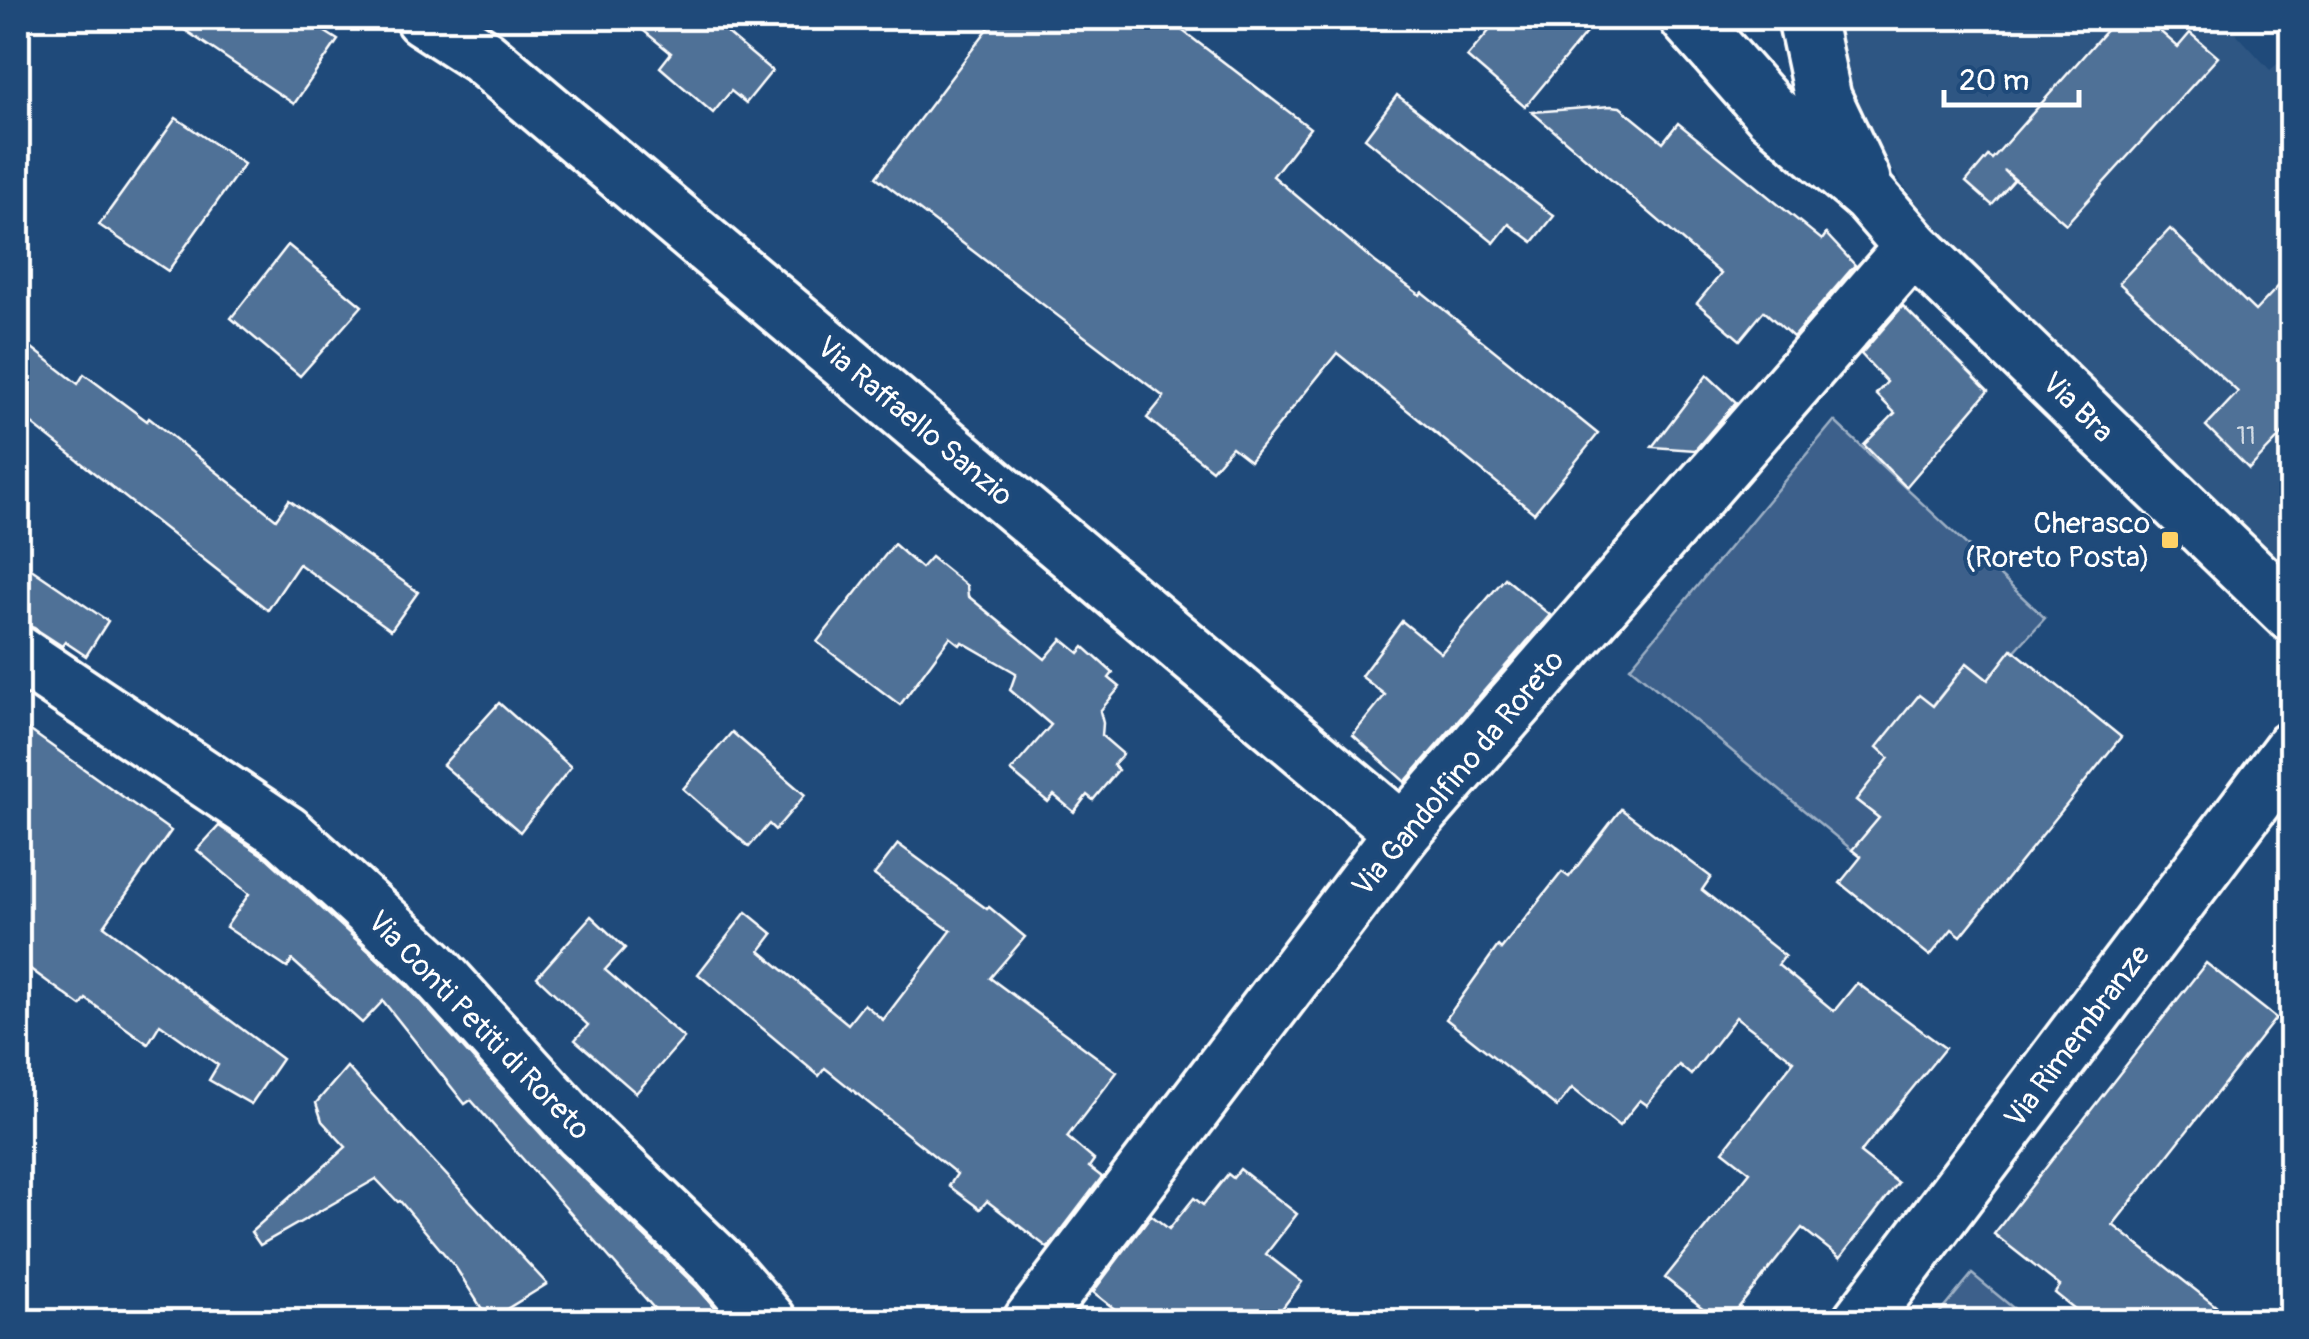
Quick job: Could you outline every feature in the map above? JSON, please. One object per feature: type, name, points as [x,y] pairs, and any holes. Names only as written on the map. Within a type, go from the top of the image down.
[{"type":"street","name":"Via Raffaello Sanzio","points":[[423,18],[482,56],[1403,832]]},
{"type":"street","points":[[1688,18],[1771,112],[1870,196]]},
{"type":"street","points":[[1806,18],[1823,98],[1870,196]]},
{"type":"street","name":"Via Bra","points":[[1870,196],[1912,247],[2292,614]]},
{"type":"street","name":"Via Gandolfino da Roreto","points":[[1031,1322],[1403,832],[1912,247]]},
{"type":"street","name":"Via Conti Petiti di Roreto","points":[[18,654],[286,833],[429,964],[582,1133],[720,1264],[768,1322]]},
{"type":"street","name":"Via Rimembranze","points":[[1860,1322],[2292,749]]},
{"type":"shaded area","points":[[1834,18],[2222,18],[2270,70],[2291,53],[2291,571],[1927,218],[1864,130]]},
{"type":"shaded area","points":[[1834,421],[2045,618],[1988,680],[1967,663],[1856,800],[1879,818],[1852,850],[1630,667]]},
{"type":"shaded area","points":[[1972,1274],[2029,1321],[1933,1321]]},
{"type":"building","points":[[167,18],[303,18],[338,40],[294,104]]},
{"type":"building","points":[[628,18],[709,18],[772,71],[746,103],[731,91],[713,113],[660,67],[671,53]]},
{"type":"building","points":[[996,18],[1166,18],[1310,128],[1273,176],[1375,262],[1420,295],[1422,292],[1598,434],[1534,513],[1337,353],[1250,461],[1232,447],[1212,470],[1147,418],[1164,397],[876,177]]},
{"type":"building","points":[[1500,18],[1567,18],[1586,33],[1525,107],[1467,57]]},
{"type":"building","points":[[2117,18],[2145,18],[2178,47],[2190,33],[2218,57],[2066,224],[2004,170],[2014,180],[1992,205],[1966,182],[1988,156],[1992,159]]},
{"type":"building","points":[[1397,95],[1554,216],[1533,242],[1509,224],[1494,243],[1365,138]]},
{"type":"building","points":[[1620,107],[1663,142],[1678,123],[1822,240],[1826,234],[1855,265],[1793,337],[1764,311],[1740,340],[1697,303],[1721,274],[1532,112]]},
{"type":"building","points":[[176,118],[244,164],[168,271],[99,225]]},
{"type":"building","points":[[2170,229],[2255,311],[2292,272],[2292,424],[2249,469],[2206,426],[2238,392],[2119,283]]},
{"type":"building","points":[[288,245],[362,306],[300,376],[231,318]]},
{"type":"building","points":[[1903,306],[1988,391],[1906,487],[1864,445],[1895,413],[1876,394],[1887,382],[1861,354]]},
{"type":"building","points":[[18,337],[78,384],[84,374],[147,421],[149,418],[276,519],[289,500],[418,592],[391,630],[299,564],[268,610],[18,413]]},
{"type":"building","points":[[1707,375],[1736,402],[1695,450],[1652,447]]},
{"type":"building","points":[[894,544],[921,568],[931,557],[967,586],[968,596],[1045,659],[1062,639],[1079,653],[1084,647],[1113,673],[1109,678],[1120,687],[1100,711],[1102,736],[1123,754],[1113,765],[1118,770],[1093,800],[1087,795],[1074,812],[1054,795],[1048,802],[1011,771],[1051,725],[1010,690],[1016,673],[962,642],[960,645],[950,637],[900,705],[817,642]]},
{"type":"building","points":[[18,560],[108,621],[86,656],[65,642],[62,646],[18,623]]},
{"type":"building","points":[[1505,578],[1550,615],[1405,782],[1353,735],[1385,695],[1361,676],[1402,621],[1441,653]]},
{"type":"building","points":[[2012,649],[2121,737],[1961,936],[1952,929],[1930,956],[1840,883],[1861,857],[1852,850],[1879,818],[1856,800],[1889,758],[1877,747],[1919,695],[1933,706],[1967,663],[1988,680]]},
{"type":"building","points":[[499,703],[571,767],[520,832],[443,765]]},
{"type":"building","points":[[18,722],[171,831],[104,926],[282,1059],[251,1104],[209,1080],[218,1065],[160,1024],[148,1044],[86,999],[81,1006],[18,960]]},
{"type":"building","points":[[732,732],[805,795],[775,830],[769,824],[749,847],[683,789]]},
{"type":"building","points":[[1621,809],[1711,877],[1702,890],[1785,956],[1778,965],[1834,1011],[1857,983],[1945,1048],[1860,1153],[1898,1183],[1840,1258],[1802,1228],[1727,1322],[1720,1322],[1665,1278],[1750,1172],[1723,1151],[1794,1061],[1736,1017],[1691,1075],[1679,1065],[1647,1105],[1640,1100],[1619,1126],[1572,1088],[1557,1107],[1446,1019],[1498,946],[1501,949],[1562,872],[1569,877]]},
{"type":"building","points":[[219,826],[267,858],[407,986],[559,1154],[697,1287],[727,1322],[666,1322],[471,1100],[465,1104],[383,1001],[362,1023],[292,960],[287,968],[226,927],[249,894],[197,850]]},
{"type":"building","points":[[898,844],[1025,937],[990,978],[1117,1072],[1067,1137],[1094,1160],[1089,1167],[1102,1177],[1048,1248],[987,1201],[980,1209],[949,1186],[957,1174],[825,1068],[819,1076],[698,974],[746,912],[773,934],[760,951],[848,1024],[864,1004],[883,1020],[951,931],[874,875]]},
{"type":"building","points":[[591,916],[625,948],[605,970],[684,1038],[636,1093],[575,1040],[588,1025],[537,977]]},
{"type":"building","points":[[2206,963],[2276,1018],[2113,1225],[2236,1322],[2091,1322],[2055,1293],[2060,1286],[1994,1234]]},
{"type":"building","points":[[347,1067],[547,1284],[489,1320],[456,1268],[400,1201],[376,1179],[260,1245],[251,1232],[346,1147],[322,1121],[316,1103]]},
{"type":"building","points":[[1240,1169],[1297,1214],[1266,1254],[1302,1282],[1272,1322],[1131,1322],[1093,1292],[1151,1215],[1169,1229],[1194,1198],[1203,1205],[1228,1174],[1233,1178]]},
{"type":"place","name":"Cherasco (Roreto Posta)","points":[[2170,540]]}]
